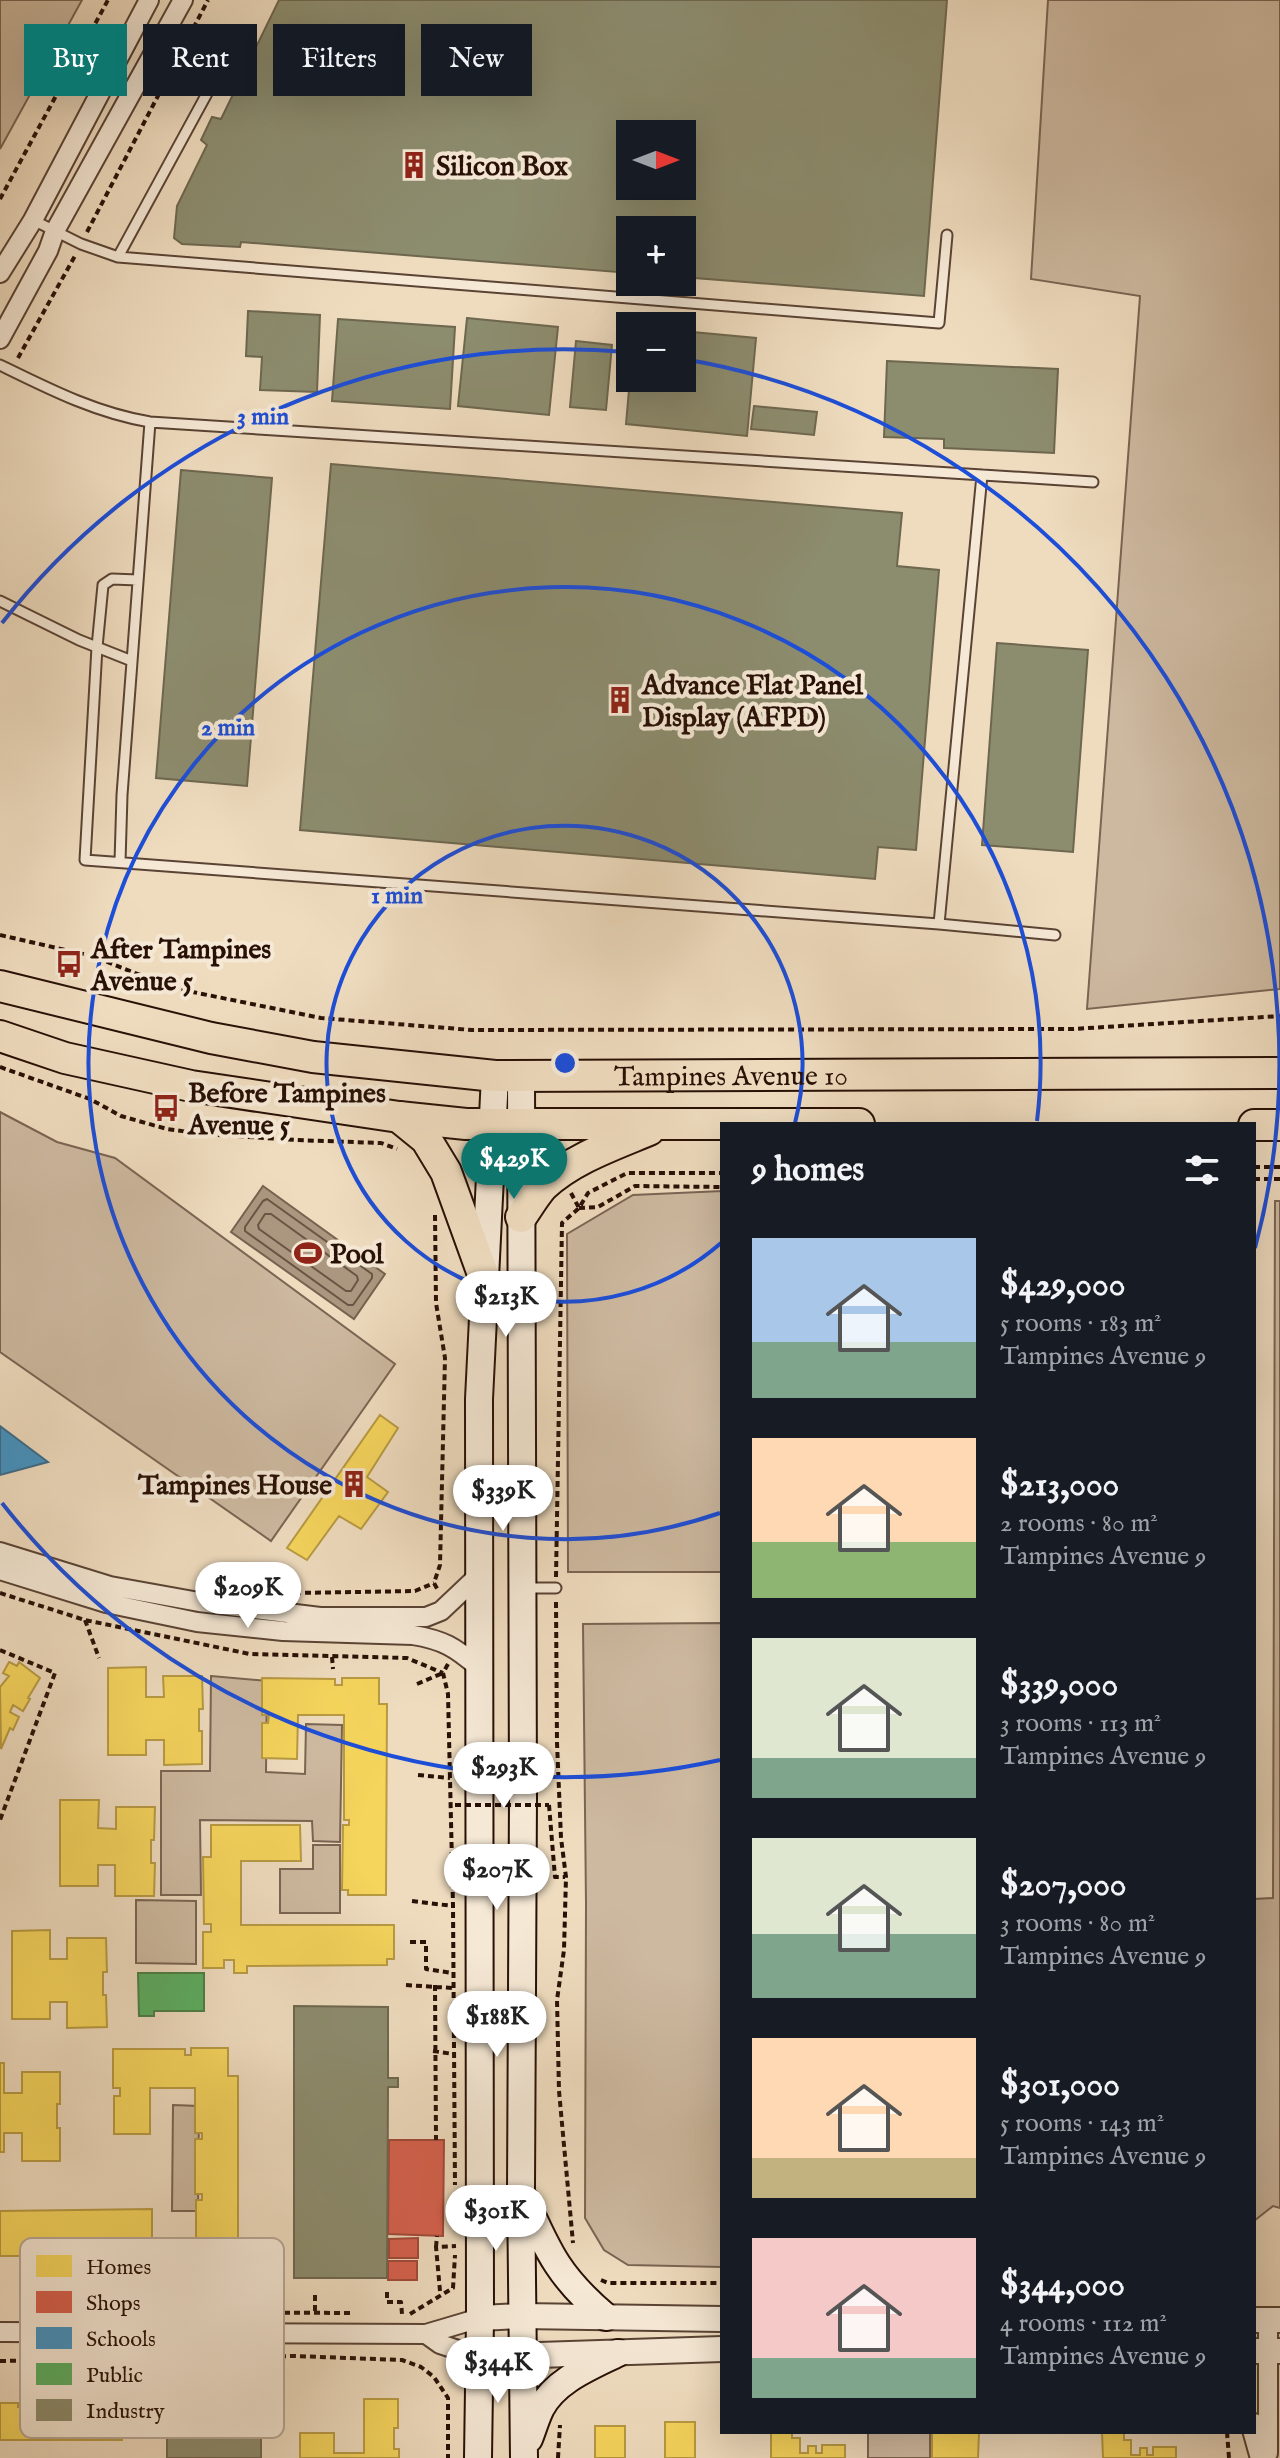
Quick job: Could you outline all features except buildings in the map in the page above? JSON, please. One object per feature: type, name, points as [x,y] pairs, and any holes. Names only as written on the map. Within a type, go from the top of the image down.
[{"type":"main road","name":"Tampines Avenue 10","points":[[0,986],[211,1038],[313,1057],[508,1076],[1280,1073]]},
{"type":"main road","name":"Tampines Avenue 10","points":[[0,1036],[65,1058],[191,1086],[399,1117],[466,1124],[720,1125]]},
{"type":"main road","points":[[478,2458],[479,1399],[484,1277],[507,1123],[508,1076]]},
{"type":"main road","points":[[399,1117],[426,1139],[446,1172],[484,1277]]},
{"type":"main road","points":[[507,1123],[521,1217],[524,2456]]},
{"type":"main road","points":[[1256,1125],[1280,1125]]},
{"type":"main road","points":[[521,1217],[541,1188],[560,1173],[593,1154],[658,1126]]},
{"type":"main road","points":[[521,2189],[550,2256],[578,2293],[606,2317]]},
{"type":"main road","points":[[524,2456],[541,2408],[552,2392],[618,2353]]},
{"type":"street","points":[[0,273],[33,220],[149,0]]},
{"type":"street","points":[[0,339],[48,251],[55,231],[183,0]]},
{"type":"street","points":[[0,1552],[110,1586],[283,1614],[414,1619],[441,1611],[478,1576]]},
{"type":"street","points":[[0,1570],[106,1603],[197,1622],[283,1631],[413,1635],[454,1646],[478,1667]]},
{"type":"street","points":[[284,2333],[426,2334],[480,2318],[522,2316],[720,2319]]},
{"type":"street","points":[[1266,2458],[1267,2320]]},
{"type":"street","points":[[0,2332],[20,2332]]},
{"type":"street","points":[[426,2334],[440,2344],[479,2357],[720,2349]]},
{"type":"street","points":[[1256,2431],[1266,2458]]},
{"type":"lane","points":[[118,257],[206,96]]},
{"type":"lane","points":[[33,220],[81,244],[118,257],[939,323],[947,235]]},
{"type":"lane","points":[[0,365],[91,408],[150,422],[1093,482]]},
{"type":"lane","points":[[120,862],[150,422]]},
{"type":"lane","points":[[939,924],[982,475]]},
{"type":"lane","points":[[138,580],[112,579],[103,585],[85,860],[1055,935]]},
{"type":"lane","points":[[0,601],[132,661]]},
{"type":"lane","points":[[522,1588],[556,1588]]},
{"type":"path","points":[[0,199],[108,0]]},
{"type":"path","points":[[11,370],[81,244],[208,0]]},
{"type":"path","points":[[0,935],[92,956],[173,988],[321,1018],[472,1030],[1073,1029],[1280,1016]]},
{"type":"path","points":[[0,1067],[90,1099],[121,1116],[167,1129],[265,1138],[381,1143],[399,1150]]},
{"type":"path","points":[[1256,1167],[1280,1167]]},
{"type":"path","points":[[575,2255],[570,2230],[568,2173],[558,2076],[557,2000],[564,1950],[566,1877],[557,1743],[556,1588],[562,1223],[579,1208],[588,1193],[627,1173],[720,1173]]},
{"type":"path","points":[[1256,1179],[1280,1179]]},
{"type":"path","points":[[579,1208],[598,1207],[635,1186],[720,1187]]},
{"type":"path","points":[[434,1202],[436,1303],[445,1358],[440,1565],[434,1583],[440,1594],[441,1611]]},
{"type":"path","points":[[294,1593],[415,1591],[434,1583]]},
{"type":"path","points":[[85,1620],[99,1658]]},
{"type":"path","points":[[417,1684],[443,1673],[452,1659],[454,1646]]},
{"type":"path","points":[[0,1650],[55,1673],[0,1820]]},
{"type":"path","points":[[249,1665],[250,1654]]},
{"type":"path","points":[[332,1657],[333,1669]]},
{"type":"path","points":[[443,1673],[448,1694],[454,1864],[455,2187]]},
{"type":"path","points":[[418,1775],[450,1778]]},
{"type":"path","points":[[455,1805],[549,1805],[555,1877],[566,1877]]},
{"type":"path","points":[[412,1901],[453,1906]]},
{"type":"path","points":[[410,1942],[426,1942],[426,1969],[453,1973]]},
{"type":"path","points":[[406,1985],[453,1988]]},
{"type":"path","points":[[435,1985],[433,2051],[436,2140]]},
{"type":"path","points":[[433,2051],[453,2054]]},
{"type":"path","points":[[387,2292],[387,2302],[401,2302],[402,2314],[412,2314],[453,2288],[456,2233]]},
{"type":"path","points":[[437,2236],[440,2291]]},
{"type":"path","points":[[436,2247],[456,2248]]},
{"type":"path","points":[[592,2275],[608,2283],[720,2283]]},
{"type":"path","points":[[315,2295],[315,2312]]},
{"type":"path","points":[[284,2312],[358,2313]]},
{"type":"path","points":[[284,2356],[402,2360],[421,2367],[434,2377],[448,2398],[448,2458]]},
{"type":"path","points":[[0,2361],[20,2361]]},
{"type":"path","points":[[558,2458],[562,2416]]},
{"type":"path","points":[[1227,2434],[1229,2458]]},
{"type":"shaded area","points":[[0,0],[82,0],[69,24],[24,24],[24,96],[29,96],[0,149]]},
{"type":"shaded area","points":[[1048,0],[1280,0],[1280,989],[1087,1009],[1140,296],[1031,279]]},
{"type":"shaded area","points":[[0,1112],[57,1142],[115,1158],[395,1364],[271,1541],[0,1352]]},
{"type":"shaded area","points":[[720,1191],[720,1572],[568,1572],[567,1234],[633,1195]]},
{"type":"shaded area","points":[[1275,1201],[1280,1201],[1280,2208],[1273,2206],[1256,2219],[1256,1899],[1273,1898]]},
{"type":"shaded area","points":[[720,1623],[720,2267],[628,2265],[604,2250],[585,2218],[583,1624]]},
{"type":"shaded area","points":[[211,1676],[267,1681],[266,1772],[305,1774],[306,1724],[342,1725],[340,1842],[313,1841],[312,1821],[200,1820],[201,1895],[161,1895],[161,1771],[210,1771]]},
{"type":"shaded area","points":[[313,1845],[340,1845],[340,1913],[280,1913],[280,1869],[313,1869]]},
{"type":"shaded area","points":[[136,1900],[196,1901],[196,1964],[136,1963]]},
{"type":"shaded area","points":[[173,2105],[199,2106],[198,2211],[172,2211]]},
{"type":"shaded area","points":[[868,2434],[930,2434],[930,2458],[868,2458]]},
{"type":"water","name":"Pool","points":[[263,1186],[385,1274],[354,1319],[231,1232]]},
{"type":"place","name":"Silicon Box","points":[[414,165]]},
{"type":"place","name":"Advance Flat Panel Display (AFPD)","points":[[620,700]]},
{"type":"place","name":"After Tampines Avenue 5","points":[[69,964]]},
{"type":"place","name":"Before Tampines Avenue 5","points":[[166,1108]]},
{"type":"place","name":"Pool","points":[[308,1253]]},
{"type":"place","name":"Tampines House","points":[[354,1484]]}]
